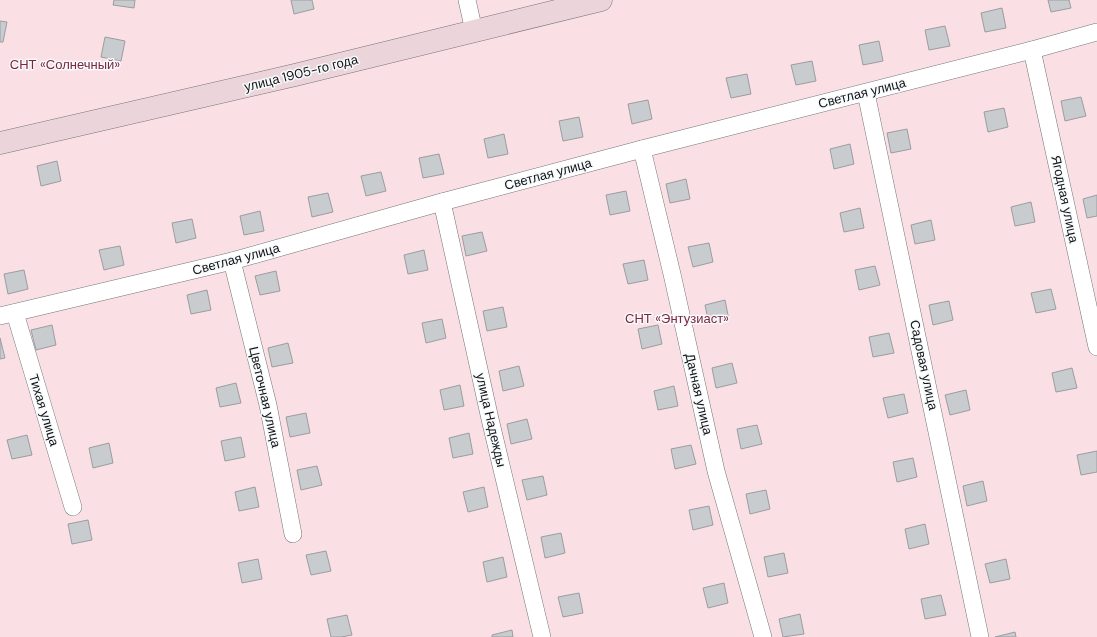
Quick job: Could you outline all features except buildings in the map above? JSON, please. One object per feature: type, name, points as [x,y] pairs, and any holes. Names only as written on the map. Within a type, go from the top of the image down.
[{"type":"street","points":[[467,0],[474,31]]},
{"type":"street","name":"улица 1905-го года","points":[[0,144],[295,75],[601,0]]},
{"type":"street","name":"Светлая улица","points":[[7,314],[232,261],[442,202],[642,149],[866,93],[1097,32]]},
{"type":"street","name":"Ягодная улица","points":[[1032,50],[1097,347]]},
{"type":"street","name":"Садовая улица","points":[[866,93],[980,637]]},
{"type":"street","name":"Дачная улица","points":[[642,149],[672,274],[716,471],[763,637]]},
{"type":"street","name":"улица Надежды","points":[[442,202],[488,411],[542,637]]},
{"type":"street","name":"Цветочная улица","points":[[232,261],[268,405],[293,534]]},
{"type":"street","name":"Тихая улица","points":[[7,314],[73,507]]},
{"type":"green space","name":"СНТ «Энтузиаст»","points":[[0,0],[1097,0],[1097,637],[0,637]]},
{"type":"park label","name":"СНТ «Солнечный»","points":[[65,64]]}]
